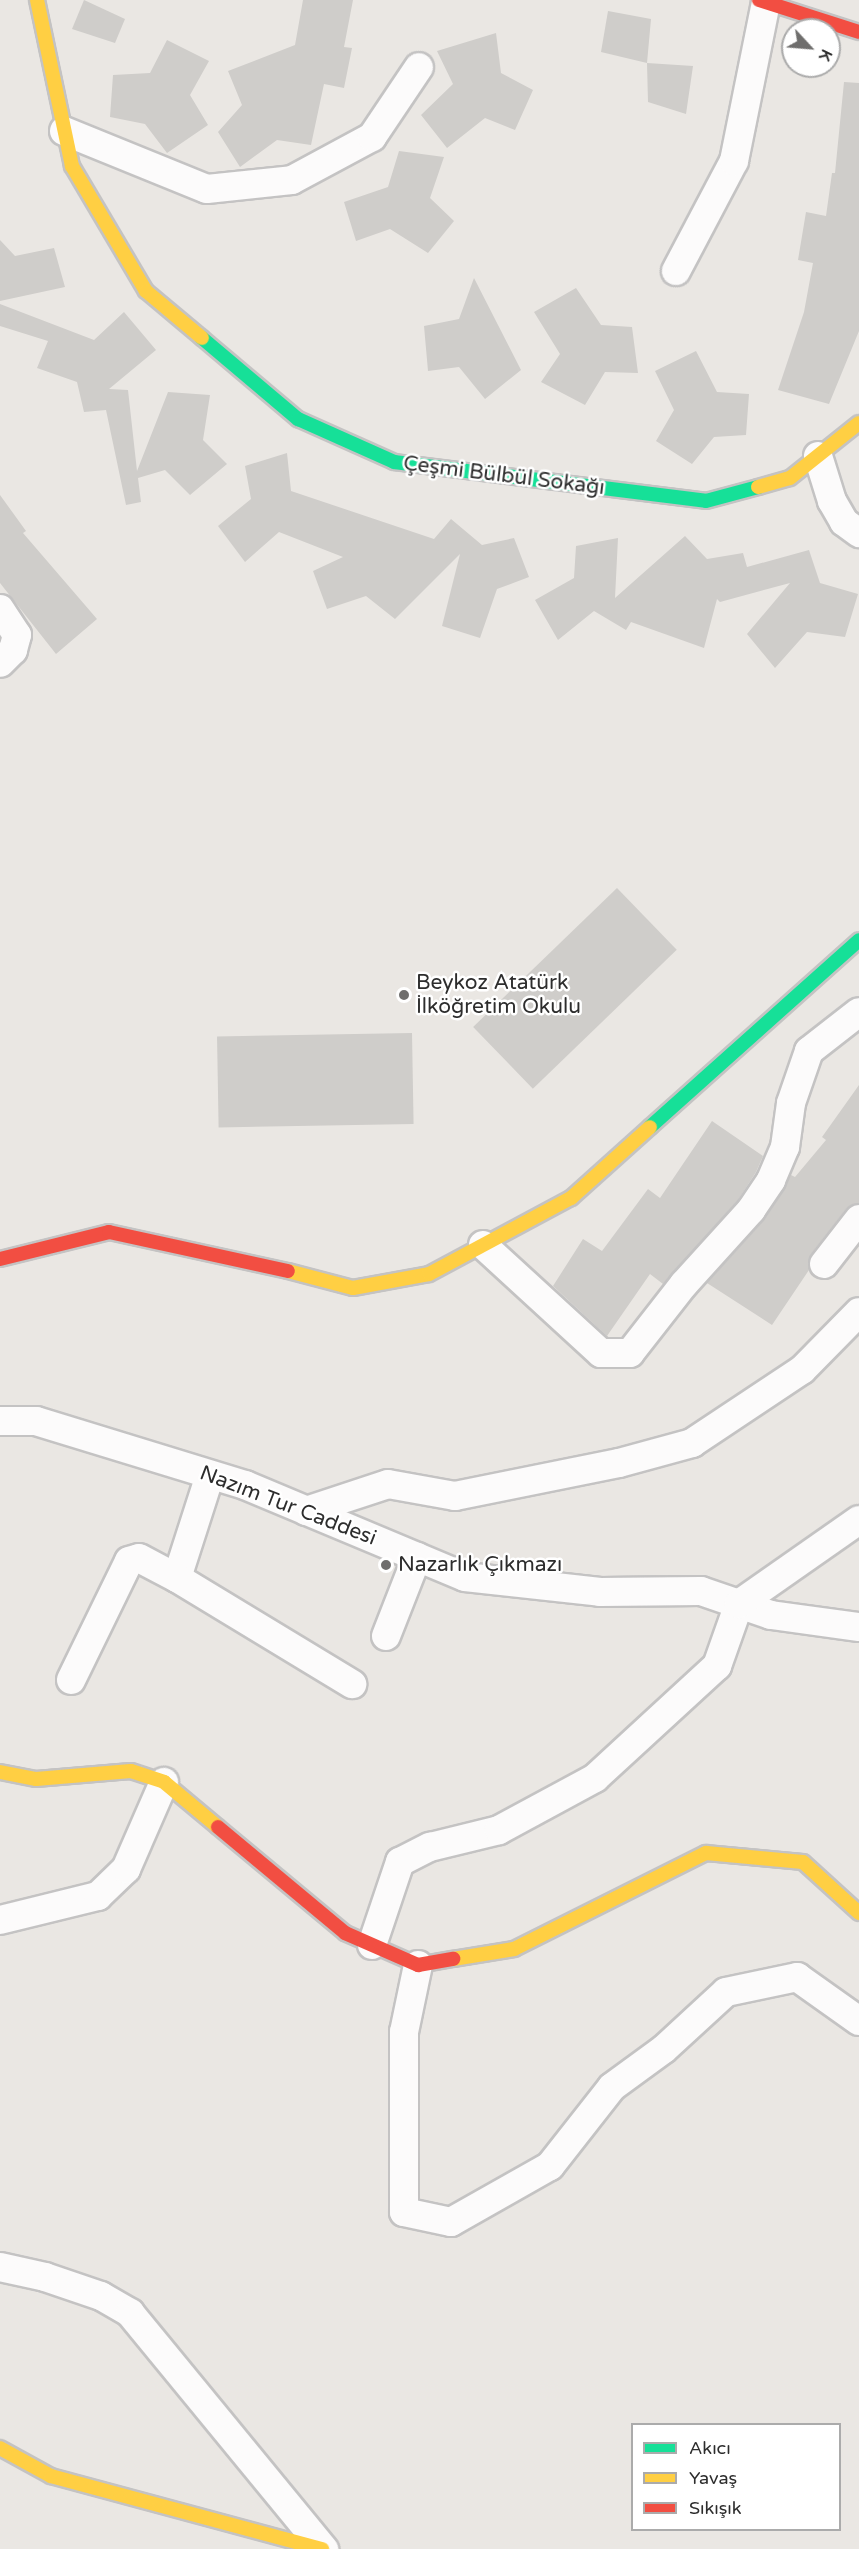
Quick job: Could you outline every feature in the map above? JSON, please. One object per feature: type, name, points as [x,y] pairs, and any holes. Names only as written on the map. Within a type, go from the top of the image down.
[{"type":"street","name":"Çeşmi Bülbül Sokağı","points":[[37,0],[72,166],[146,291],[298,419],[394,462],[706,501],[790,478],[859,423]]},
{"type":"street","points":[[676,271],[734,161],[763,2],[859,32]]},
{"type":"street","points":[[64,131],[207,189],[292,180],[372,137],[419,67]]},
{"type":"street","points":[[818,456],[832,501],[844,522],[859,532]]},
{"type":"street","points":[[0,609],[17,634],[13,650],[0,663]]},
{"type":"street","points":[[0,1259],[109,1232],[221,1254],[353,1288],[429,1274],[570,1198],[859,940]]},
{"type":"street","points":[[483,1245],[601,1353],[630,1353],[684,1284],[751,1210],[771,1180],[785,1147],[791,1103],[809,1051],[859,1012]]},
{"type":"street","points":[[824,1264],[859,1219]]},
{"type":"street","points":[[306,1510],[388,1484],[455,1496],[619,1463],[692,1443],[802,1370],[859,1312]]},
{"type":"street","name":"Nazım Tur Caddesi","points":[[0,1421],[36,1421],[210,1475],[306,1510],[465,1577],[600,1592],[701,1591],[771,1615],[859,1627]]},
{"type":"street","points":[[177,1578],[210,1475]]},
{"type":"street","points":[[372,1945],[400,1862],[430,1847],[499,1830],[595,1778],[717,1665],[739,1604],[859,1520]]},
{"type":"street","points":[[386,1636],[417,1557]]},
{"type":"street","points":[[71,1680],[129,1561],[139,1558],[177,1578],[352,1684]]},
{"type":"street","points":[[0,1772],[36,1779],[131,1771],[164,1782],[345,1933],[418,1965],[514,1949],[706,1852],[803,1862],[859,1913]]},
{"type":"street","points":[[0,1920],[98,1896],[126,1869],[164,1782]]},
{"type":"street","points":[[418,1965],[404,2031],[404,2212],[451,2222],[550,2166],[612,2087],[664,2049],[726,1992],[797,1977],[859,2021]]},
{"type":"street","points":[[0,2267],[78,2289],[130,2313],[323,2549]]},
{"type":"street","points":[[0,2448],[51,2476],[323,2549]]},
{"type":"building","points":[[84,0],[125,19],[115,43],[72,29]]},
{"type":"building","points":[[303,0],[353,0],[344,47],[352,48],[344,88],[324,84],[311,145],[277,140],[240,167],[218,132],[242,105],[228,71],[295,45]]},
{"type":"building","points":[[608,11],[651,19],[647,63],[601,52]]},
{"type":"building","points":[[496,33],[501,73],[533,90],[515,130],[485,118],[447,148],[421,115],[453,84],[437,51]]},
{"type":"building","points":[[167,40],[209,61],[190,95],[208,125],[167,153],[145,124],[110,117],[113,75],[150,73]]},
{"type":"building","points":[[647,63],[693,66],[686,114],[648,102]]},
{"type":"building","points":[[844,82],[859,83],[859,331],[829,404],[778,390],[804,312],[813,263],[798,260],[806,212],[826,216],[832,173],[835,173]]},
{"type":"building","points":[[399,151],[444,157],[430,198],[454,221],[428,253],[390,229],[356,241],[344,202],[388,187]]},
{"type":"building","points":[[0,240],[15,256],[54,248],[65,287],[0,301]]},
{"type":"building","points":[[474,278],[521,370],[485,399],[459,367],[428,371],[424,326],[459,319]]},
{"type":"building","points":[[576,288],[601,325],[632,327],[638,373],[605,372],[585,405],[541,382],[560,354],[534,312]]},
{"type":"building","points":[[0,304],[94,340],[124,312],[156,350],[109,389],[128,390],[137,471],[168,392],[210,395],[203,440],[227,464],[190,495],[165,470],[138,478],[141,502],[126,505],[106,410],[84,412],[77,382],[37,368],[48,341],[0,326]]},
{"type":"building","points":[[696,351],[717,392],[749,394],[746,435],[714,437],[692,464],[656,441],[674,410],[655,371]]},
{"type":"building","points":[[287,453],[291,491],[434,539],[451,519],[482,545],[514,538],[529,577],[497,589],[480,638],[442,626],[460,554],[395,619],[366,596],[327,609],[313,571],[343,557],[279,532],[245,562],[218,526],[251,499],[245,466]]},
{"type":"building","points":[[0,495],[26,531],[23,533],[97,619],[56,654],[0,583]]},
{"type":"building","points":[[685,536],[707,559],[743,553],[747,567],[809,550],[820,583],[858,594],[845,637],[807,632],[775,668],[747,634],[790,583],[720,602],[717,599],[704,648],[631,622],[626,630],[594,611],[558,640],[535,600],[574,578],[576,546],[618,538],[615,598]]},
{"type":"building","points":[[617,888],[677,950],[533,1089],[473,1027]]},
{"type":"building","points":[[412,1033],[414,1124],[219,1127],[217,1036]]},
{"type":"building","points":[[859,1085],[859,1203],[846,1209],[811,1254],[809,1270],[772,1325],[707,1283],[765,1219],[791,1175],[795,1177],[826,1140],[822,1137]]},
{"type":"building","points":[[712,1121],[763,1156],[756,1172],[738,1200],[663,1284],[650,1274],[607,1336],[553,1286],[583,1239],[602,1251],[648,1189],[660,1198]]},
{"type":"traffic: fast","points":[[202,338],[298,419],[394,462],[706,501],[758,487]]},
{"type":"traffic: fast","points":[[650,1127],[859,940]]},
{"type":"traffic: slow","points":[[37,0],[72,166],[146,291],[202,338]]},
{"type":"traffic: slow","points":[[758,487],[790,478],[859,423]]},
{"type":"traffic: slow","points":[[288,1271],[353,1288],[429,1274],[571,1198],[650,1127]]},
{"type":"traffic: slow","points":[[0,1772],[36,1779],[131,1771],[164,1782],[218,1827]]},
{"type":"traffic: slow","points":[[453,1959],[514,1949],[706,1853],[803,1862],[859,1913]]},
{"type":"traffic: slow","points":[[0,2448],[51,2476],[322,2549]]},
{"type":"traffic: jam","points":[[759,0],[859,32]]},
{"type":"traffic: jam","points":[[0,1259],[109,1232],[288,1271]]},
{"type":"traffic: jam","points":[[218,1827],[345,1933],[418,1965],[453,1959]]},
{"type":"place","name":"Beykoz Atatürk İlköğretim Okulu","points":[[404,995]]},
{"type":"place","name":"Nazarlık Çıkmazı","points":[[386,1565]]}]
